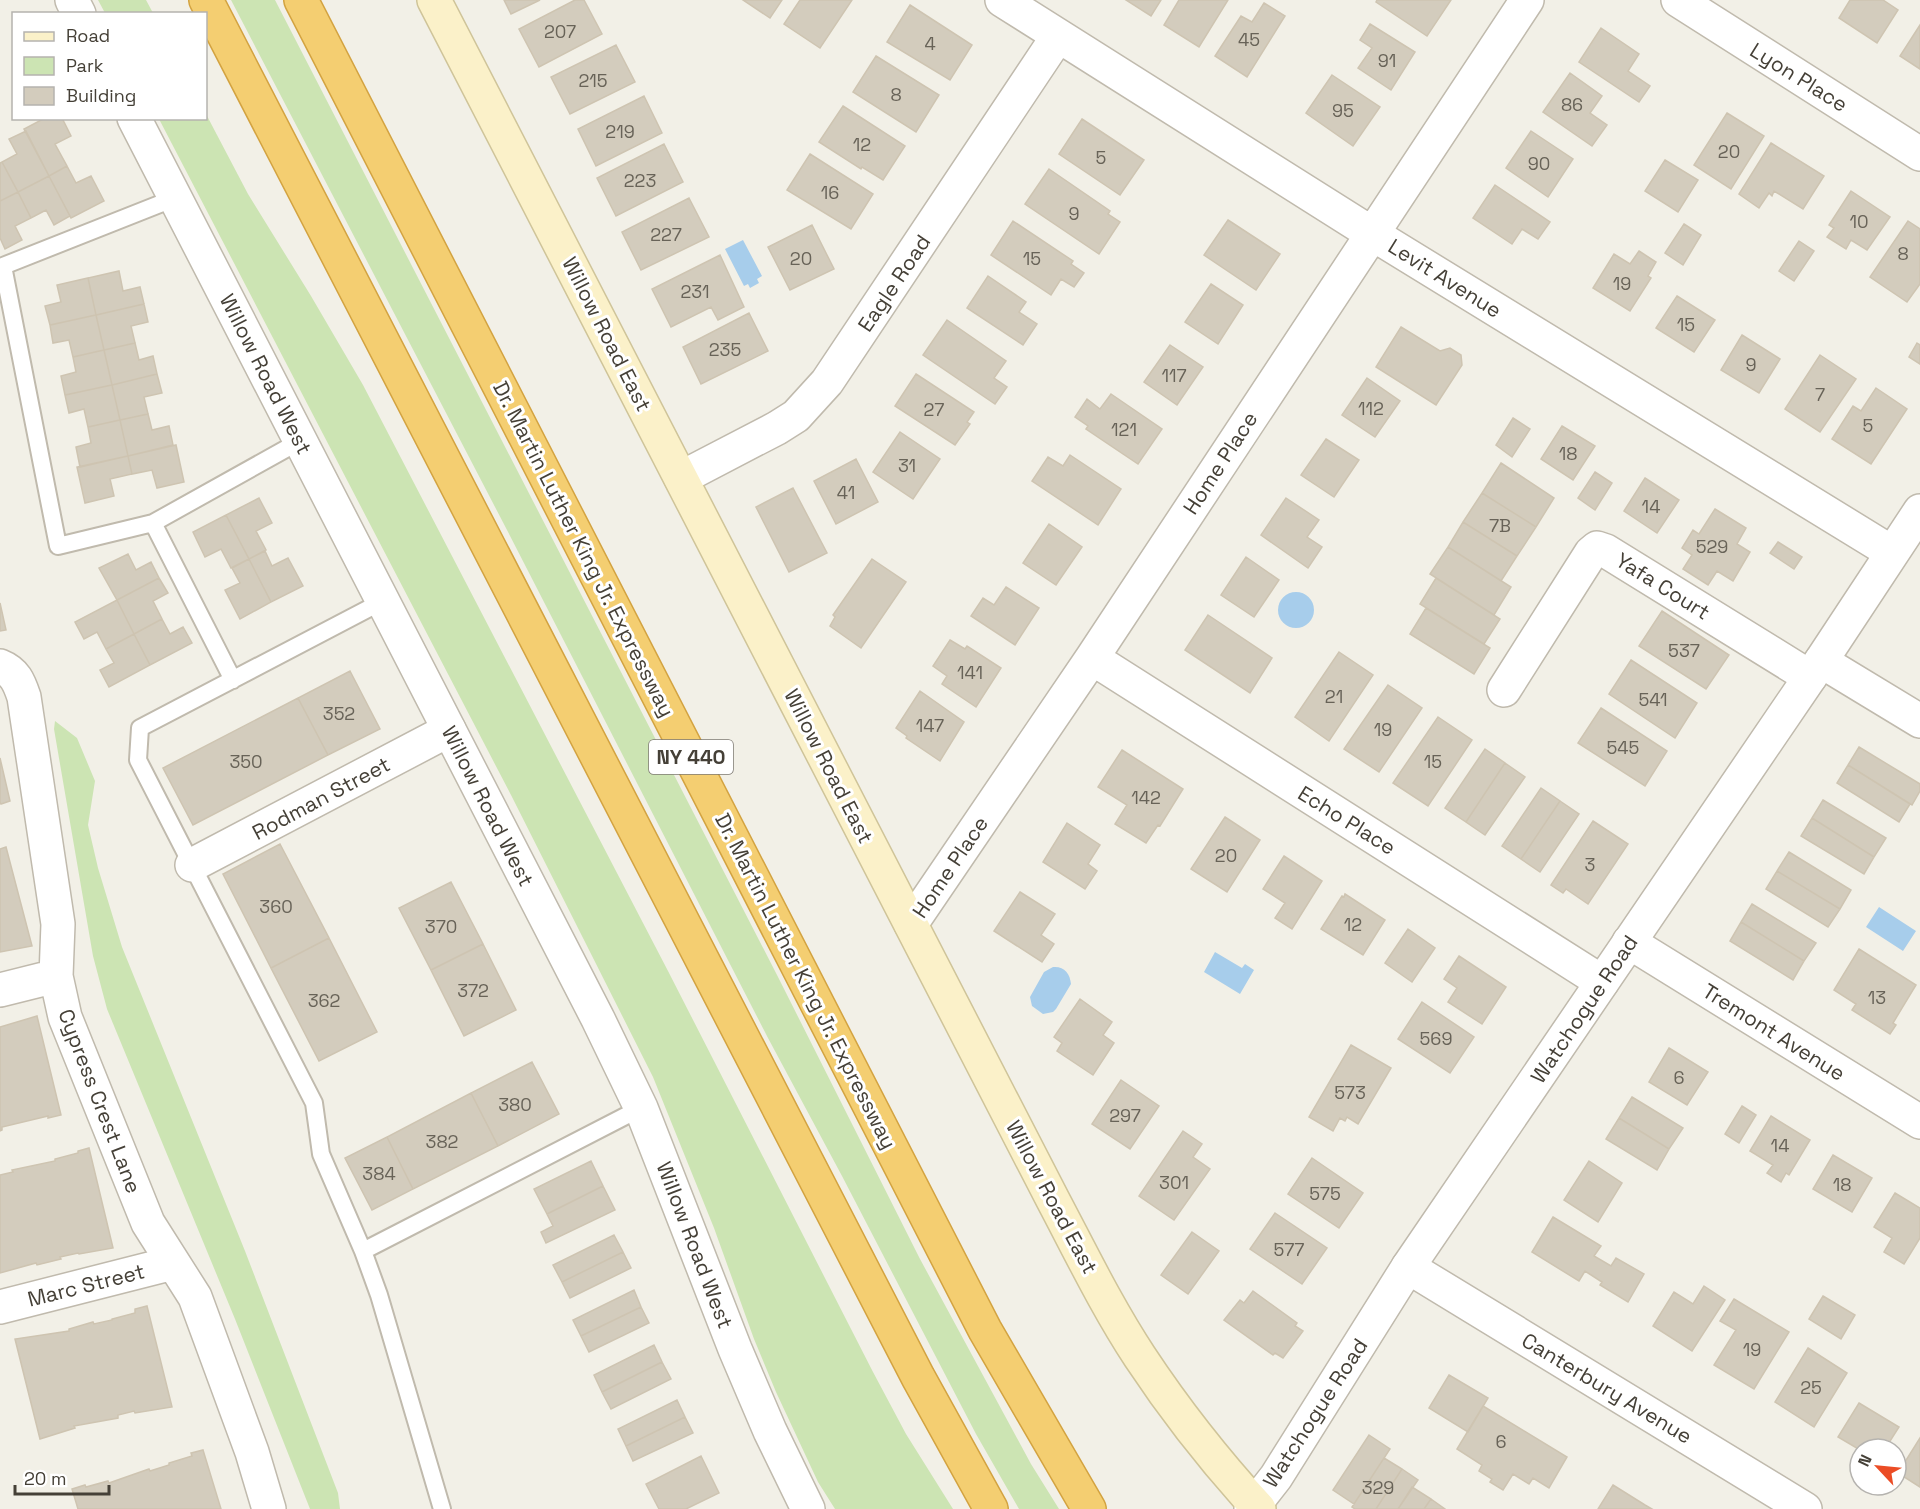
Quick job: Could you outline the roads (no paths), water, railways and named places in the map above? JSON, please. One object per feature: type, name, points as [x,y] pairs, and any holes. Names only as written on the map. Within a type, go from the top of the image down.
[{"type":"highway","points":[[206,0],[912,1366],[991,1509]]},
{"type":"highway","name":"Dr. Martin Luther King Jr. Expressway","points":[[301,0],[986,1330],[1089,1509]]},
{"type":"main road","name":"Willow Road East","points":[[434,0],[910,924],[1117,1320],[1166,1395],[1255,1507]]},
{"type":"street","name":"Levit Avenue","points":[[1002,0],[1371,233],[1891,552]]},
{"type":"street","name":"Home Place","points":[[910,924],[1092,658],[1527,0]]},
{"type":"street","name":"Lyon Place","points":[[1678,0],[1920,154]]},
{"type":"street","name":"Eagle Road","points":[[681,478],[777,428],[796,416],[811,402],[827,382],[1058,36]]},
{"type":"street","name":"Willow Road West","points":[[135,120],[598,1018],[641,1108],[735,1349],[770,1431],[808,1509]]},
{"type":"street","name":"Watchogue Road","points":[[1255,1507],[1408,1267],[1816,669],[1920,511]]},
{"type":"street","name":"Yafa Court","points":[[1504,690],[1591,553],[1597,548],[1606,550],[1816,669]]},
{"type":"street","name":"Echo Place","points":[[1092,658],[1602,982]]},
{"type":"street","name":"Cypress Crest Lane","points":[[5,668],[20,683],[24,697],[58,924],[56,976],[67,1022],[147,1223],[195,1297],[252,1452],[269,1509]]},
{"type":"street","points":[[1816,669],[1920,721]]},
{"type":"street","name":"Rodman Street","points":[[192,866],[449,730]]},
{"type":"street","name":"Tremont Avenue","points":[[1629,942],[1920,1122]]},
{"type":"street","points":[[0,990],[56,976]]},
{"type":"street","name":"Marc Street","points":[[0,1306],[173,1263]]},
{"type":"street","name":"Canterbury Avenue","points":[[1408,1267],[1805,1509]]},
{"type":"lane","points":[[175,198],[3,266],[58,546],[153,523],[300,441]]},
{"type":"lane","points":[[153,523],[233,680]]},
{"type":"lane","points":[[383,602],[140,728],[138,760],[314,1103],[321,1154],[363,1251],[379,1295],[442,1509]]},
{"type":"lane","points":[[363,1251],[641,1108]]},
{"type":"water","points":[[743,240],[762,276],[757,279],[759,283],[750,288],[748,284],[744,286],[725,249]]},
{"type":"water","points":[[1296,592],[1309,597],[1314,610],[1309,623],[1296,628],[1283,623],[1278,610],[1283,597]]},
{"type":"water","points":[[1879,907],[1916,931],[1903,951],[1866,927]]},
{"type":"water","points":[[1215,952],[1242,968],[1245,964],[1254,970],[1240,994],[1204,972]]},
{"type":"water","points":[[1053,967],[1066,971],[1071,984],[1056,1009],[1043,1014],[1032,1006],[1030,997],[1044,972]]}]
